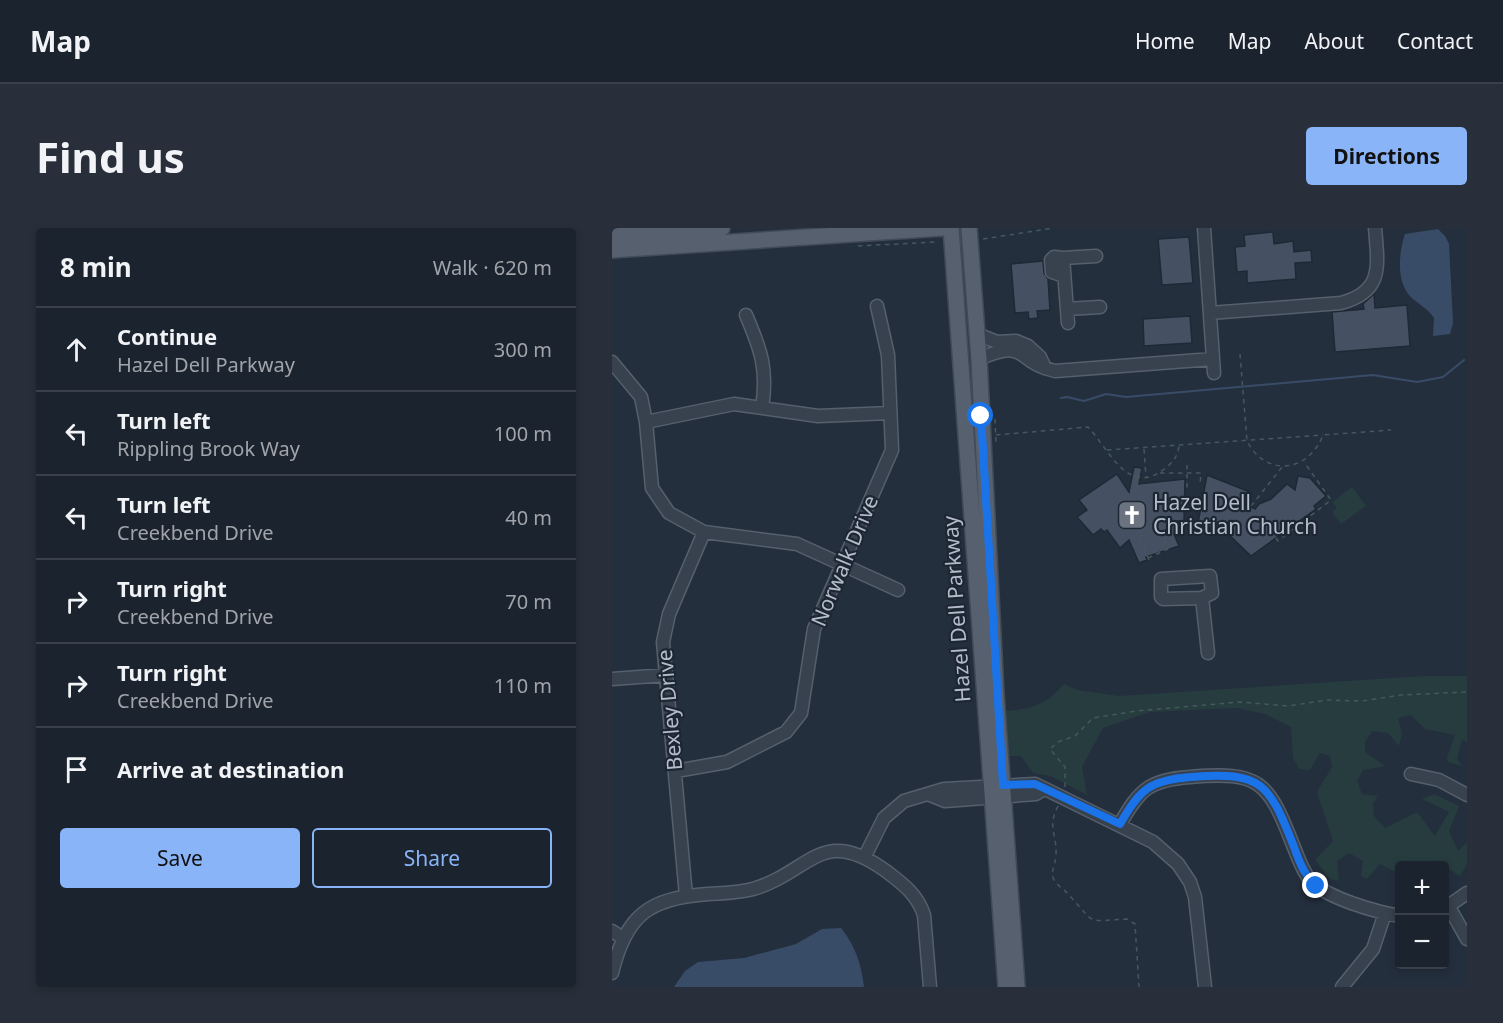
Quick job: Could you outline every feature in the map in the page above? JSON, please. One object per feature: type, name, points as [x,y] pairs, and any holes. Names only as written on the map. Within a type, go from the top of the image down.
[{"type":"main road","points":[[612,236],[722,228]]},
{"type":"main road","points":[[612,250],[944,228]]},
{"type":"main road","name":"Hazel Dell Parkway","points":[[951,228],[997,791],[1017,987]]},
{"type":"main road","name":"Hazel Dell Parkway","points":[[969,228],[979,359],[1006,987]]},
{"type":"street","points":[[1204,228],[1214,373]]},
{"type":"street","points":[[1210,313],[1341,303],[1364,295],[1376,281],[1376,228]]},
{"type":"street","points":[[1068,323],[1063,258],[1096,256]]},
{"type":"street","name":"Norwalk Drive","points":[[676,771],[727,762],[776,738],[795,723],[801,713],[806,695],[814,629],[891,456],[888,355],[877,306]]},
{"type":"street","points":[[1067,309],[1100,306]]},
{"type":"street","points":[[746,315],[764,361],[766,377],[762,408]]},
{"type":"street","points":[[977,334],[997,342],[1016,341],[1028,346],[1040,357],[1045,368]]},
{"type":"street","points":[[979,359],[997,351],[1016,351],[1045,368],[1055,371],[1213,360]]},
{"type":"street","points":[[612,362],[641,397],[646,422],[650,479],[656,497],[669,513],[704,532],[797,544],[898,590]]},
{"type":"street","points":[[646,422],[718,405],[734,404],[818,416],[890,412]]},
{"type":"street","name":"Bexley Drive","points":[[686,896],[663,642],[665,625],[704,532]]},
{"type":"street","points":[[1202,598],[1208,653]]},
{"type":"street","points":[[612,679],[666,675]]},
{"type":"street","points":[[1120,824],[1137,796],[1154,783],[1170,778],[1222,774],[1244,777],[1260,786],[1275,803],[1301,866],[1312,882],[1328,893],[1395,915]]},
{"type":"street","points":[[1411,774],[1439,780],[1467,795]]},
{"type":"street","points":[[865,856],[890,811],[911,798],[930,795],[945,801],[997,791],[1035,794],[1044,789],[1059,794],[1120,824],[1165,850],[1190,882],[1196,905],[1205,987]]},
{"type":"street","points":[[612,973],[623,938],[631,926],[651,907],[674,897],[753,889],[825,852],[840,851],[865,856],[907,887],[920,904],[924,915],[930,987]]},
{"type":"street","points":[[1449,906],[1467,893]]},
{"type":"street","points":[[1449,911],[1467,939]]},
{"type":"street","points":[[1342,987],[1373,949],[1385,913]]},
{"type":"street","points":[[612,931],[623,938]]},
{"type":"path","points":[[981,239],[1054,228]]},
{"type":"path","points":[[1240,354],[1247,441],[1252,450],[1266,461],[1283,465],[1303,462],[1313,454],[1323,435]]},
{"type":"path","points":[[995,435],[1088,427],[1123,470],[1146,477],[1160,473],[1201,473],[1200,484]]},
{"type":"path","points":[[1106,451],[1391,430]]},
{"type":"path","points":[[1160,473],[1176,458],[1179,444]]},
{"type":"path","points":[[1144,448],[1146,477]]},
{"type":"path","points":[[1276,538],[1278,541],[1331,500],[1303,462]]},
{"type":"path","points":[[1187,465],[1188,489]]},
{"type":"path","points":[[1251,506],[1283,465]]},
{"type":"path","points":[[1135,475],[1138,484]]},
{"type":"path","points":[[1297,521],[1300,525]]},
{"type":"path","points":[[1149,528],[1151,532],[1139,537],[1148,559],[1168,549],[1161,533],[1170,522]]},
{"type":"green space","points":[[1352,487],[1366,506],[1341,524],[1332,512],[1337,508],[1332,502]]},
{"type":"green space","points":[[1424,676],[1467,676],[1467,742],[1462,740],[1457,758],[1462,766],[1448,762],[1447,757],[1455,735],[1425,729],[1411,715],[1398,718],[1402,733],[1399,746],[1388,733],[1372,731],[1365,742],[1365,752],[1385,766],[1363,770],[1357,781],[1362,794],[1378,796],[1373,803],[1374,816],[1385,828],[1417,812],[1435,836],[1449,812],[1422,799],[1434,794],[1459,806],[1449,831],[1458,851],[1467,843],[1467,864],[1460,876],[1449,869],[1449,861],[1395,861],[1395,872],[1380,864],[1367,879],[1361,876],[1363,861],[1349,853],[1337,861],[1339,881],[1330,879],[1315,860],[1333,841],[1317,792],[1332,767],[1330,756],[1320,753],[1310,770],[1299,769],[1293,758],[1291,727],[1265,714],[1236,708],[1150,712],[1103,728],[1082,767],[1087,795],[1051,776],[1033,773],[1021,756],[1010,756],[1005,711],[1038,705],[1051,697],[1064,684],[1077,690],[1119,696]]},
{"type":"water","points":[[1438,229],[1449,244],[1453,323],[1450,334],[1433,336],[1434,318],[1405,289],[1400,273],[1400,257],[1405,234]]},
{"type":"water","points":[[841,928],[857,956],[864,987],[674,987],[685,971],[698,962],[744,958],[796,944],[822,929]]},
{"type":"building","points":[[1273,232],[1274,244],[1293,241],[1294,252],[1311,250],[1312,262],[1295,263],[1296,279],[1247,283],[1247,271],[1237,272],[1235,247],[1245,246],[1244,235]]},
{"type":"building","points":[[1189,237],[1193,283],[1162,285],[1158,239]]},
{"type":"building","points":[[1043,261],[1044,273],[1048,279],[1050,310],[1037,311],[1038,318],[1029,319],[1028,312],[1015,313],[1011,264]]},
{"type":"building","points":[[1374,294],[1375,308],[1407,305],[1410,346],[1335,352],[1332,312],[1364,309],[1363,304]]},
{"type":"building","points":[[1190,316],[1192,343],[1144,346],[1143,319]]},
{"type":"building","points":[[1134,467],[1142,468],[1139,484],[1185,479],[1184,521],[1173,521],[1178,532],[1174,534],[1179,546],[1146,557],[1147,560],[1139,563],[1129,540],[1120,548],[1107,530],[1104,532],[1101,529],[1093,535],[1077,517],[1087,510],[1079,500],[1117,474],[1129,492]]},
{"type":"building","points":[[1207,475],[1250,492],[1244,502],[1255,509],[1259,504],[1271,499],[1287,484],[1295,490],[1298,476],[1310,478],[1326,496],[1314,506],[1316,509],[1251,556],[1229,535],[1198,523]]},
{"type":"waterway","points":[[1061,398],[1084,401],[1106,394],[1126,397],[1373,375],[1417,382],[1443,377],[1464,360]]},
{"type":"place","name":"Hazel Dell Christian Church","points":[[1132,515]]},
{"type":"route","points":[[981,416],[1003,785],[1035,784],[1120,824],[1137,796],[1154,783],[1170,778],[1222,774],[1244,777],[1260,786],[1275,803],[1301,866],[1316,886]]}]
